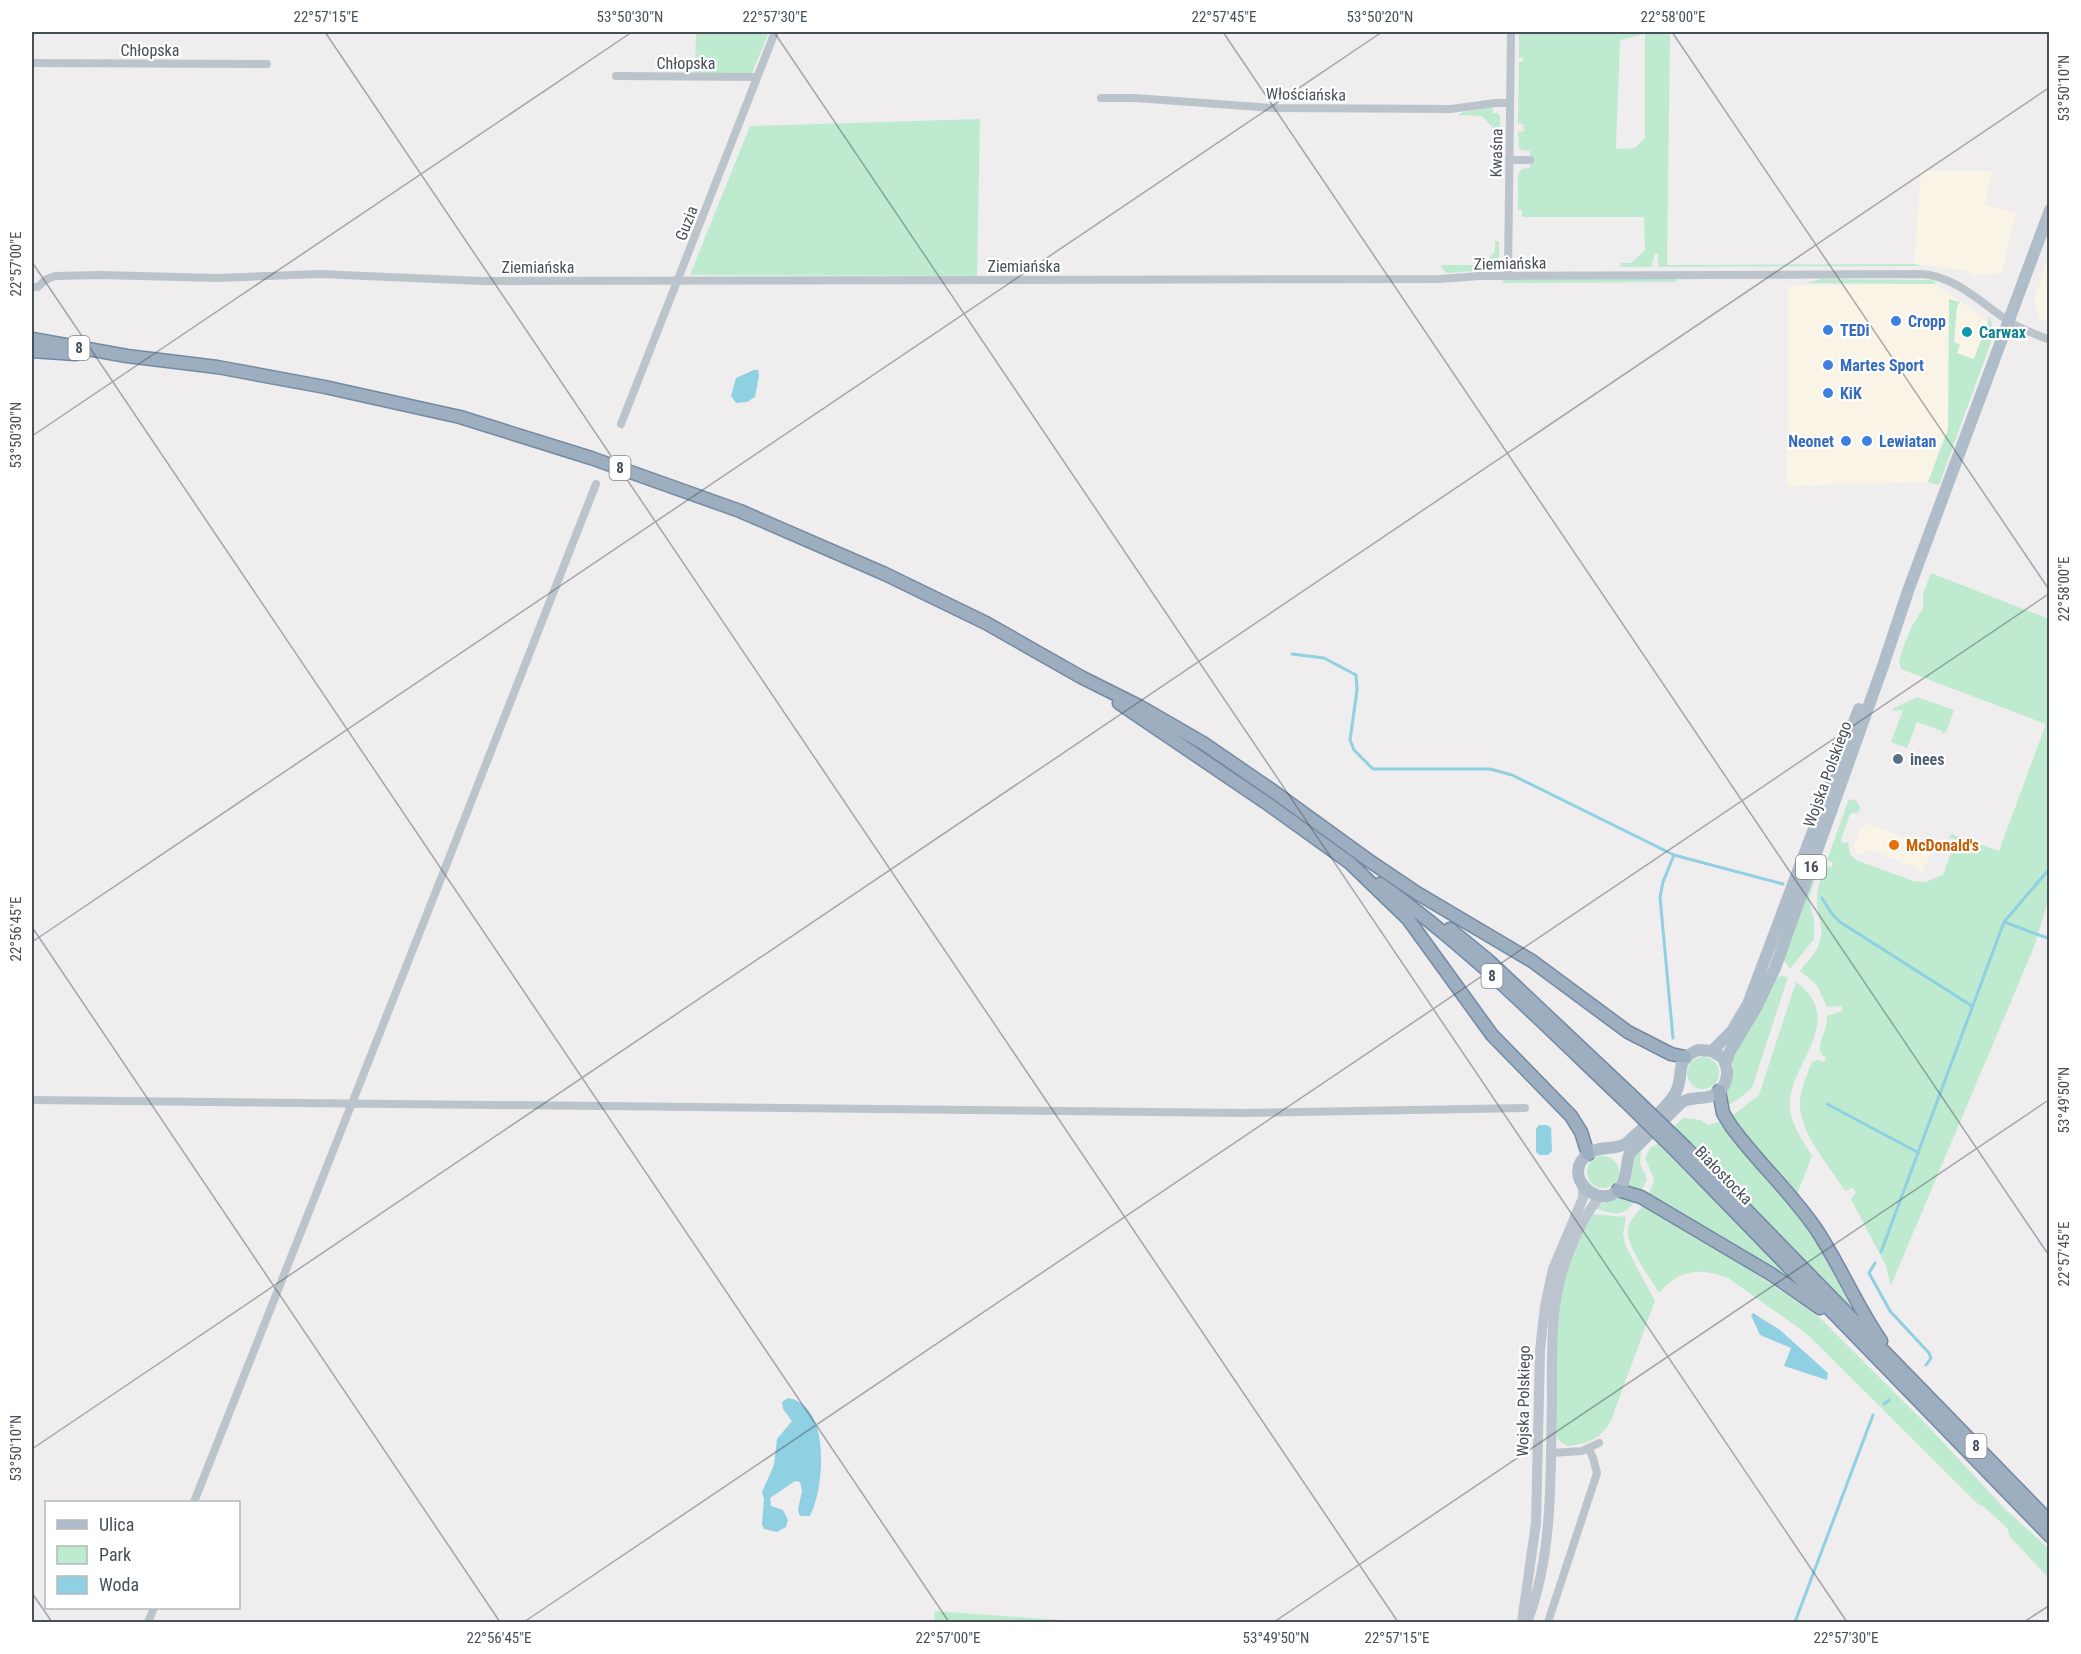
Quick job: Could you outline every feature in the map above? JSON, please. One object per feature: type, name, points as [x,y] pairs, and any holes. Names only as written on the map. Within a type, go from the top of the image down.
[{"type":"highway","name":"8","points":[[32,339],[128,356],[217,367],[325,387],[460,417],[591,458],[740,511],[885,574],[986,623],[1081,677],[1139,706],[1203,743],[1371,862]]},
{"type":"highway","name":"8","points":[[32,351],[128,356]]},
{"type":"highway","name":"8","points":[[1081,677],[1265,802],[1350,863]]},
{"type":"highway","points":[[1371,862],[1417,893],[1525,956],[1606,1017],[1645,1042],[1671,1054],[1685,1057]]},
{"type":"highway","name":"Białostocka","points":[[1371,862],[1489,961],[1903,1371],[2049,1522]]},
{"type":"highway","points":[[1350,863],[1408,919],[1492,1035],[1570,1116],[1581,1132],[1588,1154]]},
{"type":"highway","name":"Białostocka","points":[[1350,863],[1408,903],[1627,1097]]},
{"type":"highway","points":[[1719,1091],[1723,1113],[1731,1126],[1811,1221],[1864,1317],[1903,1371]]},
{"type":"highway","name":"Białostocka","points":[[1683,1151],[1850,1331],[2049,1536]]},
{"type":"highway","points":[[1618,1190],[1641,1197],[1771,1274],[1850,1331]]},
{"type":"main road","name":"Wojska Polskiego","points":[[1712,1052],[1732,1031],[1748,1004],[1835,787],[2049,210]]},
{"type":"main road","name":"Wojska Polskiego","points":[[1726,1063],[1729,1053],[1757,1006],[1775,968],[1835,787]]},
{"type":"main road","points":[[1719,1091],[1709,1096],[1695,1097],[1682,1102],[1631,1145],[1594,1150],[1588,1154],[1579,1165],[1578,1171],[1583,1187],[1601,1196],[1611,1195],[1618,1190],[1626,1178],[1626,1164],[1631,1145],[1673,1096],[1679,1083],[1680,1069],[1685,1057],[1698,1050],[1712,1052],[1722,1057],[1726,1063]]},
{"type":"main road","name":"16","points":[[1719,1091],[1727,1079],[1726,1063]]},
{"type":"main road","name":"Wojska Polskiego","points":[[1524,1623],[1536,1523],[1541,1340],[1547,1292],[1553,1269],[1584,1198],[1583,1187]]},
{"type":"main road","name":"Wojska Polskiego","points":[[1524,1623],[1538,1592],[1545,1561],[1551,1453],[1552,1329],[1555,1296],[1570,1249],[1590,1208],[1601,1196]]},
{"type":"main road","points":[[1539,1454],[1551,1453]]},
{"type":"street","name":"Guzia","points":[[621,424],[775,32]]},
{"type":"street","name":"Kwaśna","points":[[1508,276],[1511,32]]},
{"type":"street","name":"Chłopska","points":[[32,63],[267,64]]},
{"type":"street","name":"Chłopska","points":[[616,76],[757,77]]},
{"type":"street","name":"Włościańska","points":[[1101,98],[1135,98],[1273,108],[1451,109],[1510,103]]},
{"type":"street","points":[[1509,160],[1530,160]]},
{"type":"street","name":"Ziemiańska","points":[[32,287],[38,287],[45,280],[55,276],[100,274],[218,278],[318,274],[481,281],[1440,279],[1479,276],[1929,275],[1958,285],[2008,321],[2049,340]]},
{"type":"street","points":[[195,1501],[596,484]]},
{"type":"street","points":[[32,1100],[1243,1113],[1525,1108]]},
{"type":"street","points":[[1551,1453],[1572,1453],[1589,1449],[1599,1443]]},
{"type":"street","points":[[1548,1623],[1597,1473],[1589,1449]]},
{"type":"shaded area","points":[[1921,171],[1992,171],[1985,205],[2016,212],[2002,273],[1973,275],[1967,271],[1914,264]]},
{"type":"shaded area","points":[[2049,253],[2049,323],[2040,320],[2034,301]]},
{"type":"shaded area","points":[[1934,283],[1988,321],[1928,482],[1787,486],[1788,286]]},
{"type":"shaded area","points":[[1868,824],[1927,846],[1930,855],[1923,871],[1913,875],[1919,871],[1917,868],[1868,849],[1861,855],[1857,853],[1854,846],[1860,828]]},
{"type":"green space","points":[[696,32],[769,32],[752,73],[695,73]]},
{"type":"green space","points":[[1519,32],[1670,32],[1667,265],[1914,264],[1919,266],[1660,267],[1658,254],[1655,253],[1651,267],[1620,267],[1621,263],[1631,263],[1645,250],[1644,217],[1522,217],[1522,210],[1518,210],[1518,174],[1522,169],[1530,168],[1530,151],[1521,150],[1519,147],[1518,132],[1524,131],[1523,124],[1518,123],[1519,62],[1523,62],[1523,57],[1519,57]],"holes":[[[1645,34],[1645,138],[1635,148],[1616,149],[1620,40]]]},
{"type":"green space","points":[[1493,107],[1493,113],[1498,113],[1500,117],[1500,130],[1496,131],[1482,116],[1458,115],[1463,112]]},
{"type":"green space","points":[[980,119],[977,276],[690,275],[750,126]]},
{"type":"green space","points":[[1495,241],[1499,241],[1499,263],[1493,267],[1482,267],[1481,269],[1497,269],[1447,273],[1441,267],[1441,265],[1482,265],[1495,252]]},
{"type":"green space","points":[[1504,279],[1675,279],[1678,282],[1502,283]]},
{"type":"green space","points":[[1821,279],[1932,280],[1936,284],[1806,283]]},
{"type":"green space","points":[[1949,299],[1960,302],[1957,307],[1954,342],[1960,345],[1957,353],[1974,359],[1990,317],[1993,329],[1991,342],[1939,485],[1928,482],[1948,429]]},
{"type":"green space","points":[[1931,573],[2049,619],[2049,898],[2034,947],[1891,1285],[1886,1266],[1851,1199],[1856,1192],[1853,1188],[1845,1191],[1816,1149],[1804,1126],[1801,1114],[1801,1093],[1812,1062],[1817,1060],[1824,1062],[1826,1058],[1822,1054],[1820,1045],[1827,1016],[1842,1011],[1841,1006],[1827,1007],[1817,985],[1800,971],[1816,952],[1821,938],[1817,903],[1819,884],[1825,866],[1832,867],[1833,863],[1827,860],[1849,799],[1857,801],[1860,808],[1859,812],[1850,814],[1841,839],[1842,843],[1848,842],[1850,854],[1856,860],[1913,881],[1926,882],[1943,875],[1955,842],[1955,839],[1949,838],[1951,834],[1999,851],[2046,724],[1901,669],[1899,661],[1904,645],[1923,608],[1923,594]]},
{"type":"green space","points":[[1917,697],[1954,710],[1946,732],[1942,734],[1942,731],[1917,722],[1907,748],[1891,742],[1903,710],[1892,711]]},
{"type":"green space","points":[[1816,863],[1820,863],[1809,899],[1814,920],[1814,939],[1790,969],[1783,959]]},
{"type":"green space","points":[[1781,976],[1788,977],[1752,1088],[1725,1107],[1727,1091],[1733,1079],[1733,1056],[1774,980]]},
{"type":"green space","points":[[1796,982],[1811,997],[1817,1013],[1817,1028],[1791,1094],[1790,1110],[1793,1122],[1812,1156],[1797,1194],[1732,1116],[1759,1095]]},
{"type":"green space","points":[[1703,1057],[1714,1062],[1719,1073],[1714,1084],[1703,1089],[1692,1084],[1687,1073],[1692,1062]]},
{"type":"green space","points":[[1683,1118],[1701,1120],[1708,1125],[1721,1121],[1793,1207],[1819,1247],[1859,1322],[1674,1127]]},
{"type":"green space","points":[[1659,1143],[1805,1291],[1649,1195],[1654,1179],[1645,1158],[1650,1148]]},
{"type":"green space","points":[[1641,1149],[1640,1164],[1647,1179],[1642,1190],[1628,1186],[1635,1158]]},
{"type":"green space","points":[[1603,1156],[1614,1161],[1619,1172],[1614,1183],[1603,1188],[1592,1183],[1587,1172],[1592,1161]]},
{"type":"green space","points":[[1625,1197],[1636,1200],[1623,1212],[1613,1213],[1595,1208],[1603,1203]]},
{"type":"green space","points":[[1644,1205],[1743,1265],[1819,1317],[1927,1425],[2004,1508],[2049,1549],[2049,1578],[2010,1537],[2007,1528],[1982,1505],[1980,1506],[1806,1333],[1728,1278],[1708,1272],[1682,1275],[1659,1293],[1634,1253],[1628,1236],[1630,1222]]},
{"type":"green space","points":[[1591,1214],[1626,1217],[1623,1234],[1626,1247],[1655,1301],[1610,1423],[1592,1440],[1568,1446],[1559,1441],[1556,1434],[1557,1303],[1574,1249]]},
{"type":"green space","points":[[935,1611],[1090,1622],[934,1622]]},
{"type":"water","points":[[758,370],[759,376],[755,397],[747,402],[736,403],[731,396],[736,378]]},
{"type":"water","points":[[1539,1125],[1547,1125],[1551,1128],[1552,1151],[1548,1155],[1540,1155],[1536,1152],[1536,1129]]},
{"type":"water","points":[[1753,1313],[1780,1330],[1828,1373],[1827,1380],[1784,1366],[1791,1348],[1760,1335],[1751,1315]]},
{"type":"water","points":[[788,1398],[802,1404],[812,1415],[821,1448],[821,1467],[819,1486],[810,1516],[800,1516],[798,1510],[802,1491],[800,1482],[795,1481],[770,1498],[771,1506],[783,1510],[788,1520],[786,1527],[777,1532],[764,1529],[762,1524],[764,1499],[762,1492],[774,1465],[777,1439],[792,1421],[783,1409],[782,1402]]},
{"type":"waterway","points":[[1292,654],[1324,658],[1356,675],[1357,690],[1350,740],[1354,750],[1373,769],[1490,769],[1512,775],[1674,855],[1783,884]]},
{"type":"waterway","points":[[1673,1038],[1660,897],[1663,882],[1674,855]]},
{"type":"waterway","points":[[1881,1252],[2004,922],[2050,868]]},
{"type":"waterway","points":[[1822,898],[1840,922],[1972,1006]]},
{"type":"waterway","points":[[2004,922],[2050,939]]},
{"type":"waterway","points":[[1827,1104],[1919,1153]]},
{"type":"waterway","points":[[1875,1263],[1869,1273],[1890,1311],[1929,1353],[1931,1358],[1926,1365]]},
{"type":"waterway","points":[[1884,1404],[1889,1400]]},
{"type":"waterway","points":[[1795,1622],[1873,1415]]},
{"type":"place","name":"Cropp","points":[[1896,321]]},
{"type":"place","name":"TEDi","points":[[1828,330]]},
{"type":"place","name":"Carwax","points":[[1967,332]]},
{"type":"place","name":"Martes Sport","points":[[1828,365]]},
{"type":"place","name":"KiK","points":[[1828,393]]},
{"type":"place","name":"Neonet","points":[[1846,441]]},
{"type":"place","name":"Lewiatan","points":[[1867,441]]},
{"type":"place","name":"inees","points":[[1898,759]]},
{"type":"place","name":"McDonald's","points":[[1894,845]]}]
